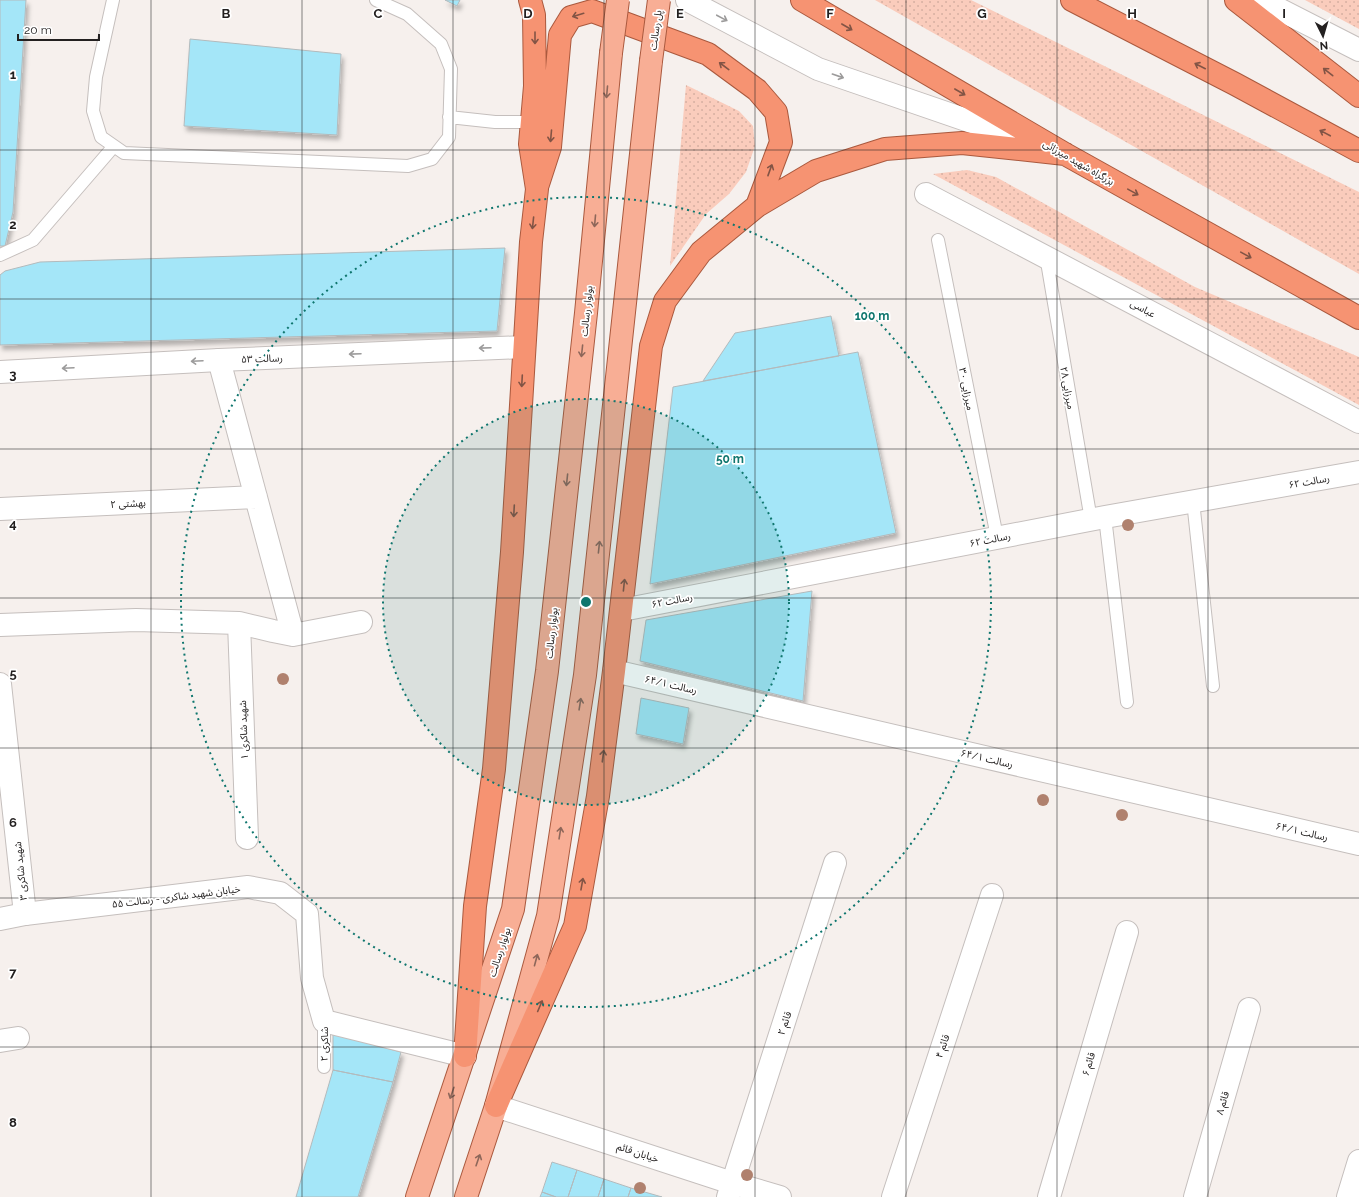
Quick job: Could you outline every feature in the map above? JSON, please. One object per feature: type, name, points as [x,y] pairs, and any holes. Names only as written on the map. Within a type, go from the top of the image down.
[{"type":"highway","points":[[530,0],[534,15],[535,86],[530,144],[537,189]]},
{"type":"highway","name":"بزرگراه شهید میرزائی","points":[[802,0],[1065,154],[1359,318]]},
{"type":"highway","points":[[1072,0],[1235,84],[1359,151]]},
{"type":"highway","points":[[1236,0],[1359,96]]},
{"type":"highway","points":[[465,1056],[475,906],[494,769],[511,560],[531,242],[537,189],[550,147],[560,35],[571,17],[592,11],[708,54],[757,90],[776,112],[780,142],[756,206]]},
{"type":"highway","points":[[496,1106],[575,926],[598,796],[622,610],[651,346],[665,301],[701,252],[756,206],[816,171],[885,149],[962,143],[1065,154]]},
{"type":"main road","name":"بولوار رسالت","points":[[417,1197],[513,909],[547,671],[586,313],[611,53],[618,0]]},
{"type":"main road","name":"پل رسالت","points":[[496,1106],[548,916],[585,675],[651,60],[659,0]]},
{"type":"main road","points":[[466,1197],[496,1106]]},
{"type":"street","points":[[687,0],[818,69],[1065,154]]},
{"type":"street","points":[[1261,0],[1359,50]]},
{"type":"street","name":"عباسی","points":[[926,194],[1359,422]]},
{"type":"street","name":"رسالت ۵۳","points":[[0,372],[219,360],[524,347]]},
{"type":"street","points":[[219,360],[293,635]]},
{"type":"street","name":"رسالت ۶۲","points":[[622,610],[1098,518],[1359,472]]},
{"type":"street","name":"بهشتی ۲","points":[[0,509],[256,497]]},
{"type":"street","points":[[0,625],[136,620],[239,623],[273,632],[293,635],[361,622]]},
{"type":"street","name":"شهید شاکری ۱","points":[[239,623],[246,838]]},
{"type":"street","name":"رسالت ۶۴/۱","points":[[614,671],[1359,844]]},
{"type":"street","name":"شهید شاکری ۳","points":[[0,684],[25,914]]},
{"type":"street","name":"قائم ۲","points":[[730,1190],[835,863]]},
{"type":"street","name":"خیابان شهید شاکری - رسالت ۵۵","points":[[0,919],[25,914],[248,887],[280,893],[307,914],[312,978],[324,1021]]},
{"type":"street","name":"قائم ۴","points":[[893,1197],[992,895]]},
{"type":"street","name":"قائم ۶","points":[[1049,1197],[1127,932]]},
{"type":"street","name":"قائم ۸","points":[[1195,1197],[1249,1009]]},
{"type":"street","points":[[324,1021],[465,1056]]},
{"type":"street","name":"خیابان قائم","points":[[496,1106],[730,1190],[780,1197]]},
{"type":"street","points":[[1348,1197],[1359,1161]]},
{"type":"lane","points":[[113,0],[96,77],[93,111],[101,137],[124,153],[408,166],[432,159],[449,137],[451,70],[440,44],[407,14],[376,0]]},
{"type":"lane","points":[[449,117],[495,122],[532,122]]},
{"type":"lane","points":[[0,255],[33,240],[114,146]]},
{"type":"lane","name":"میرزایی ۳۰","points":[[938,240],[997,537]]},
{"type":"lane","name":"میرزایی ۲۸","points":[[1046,256],[1098,518],[1127,702]]},
{"type":"lane","points":[[1193,501],[1213,686]]},
{"type":"lane","name":"شاکری ۲","points":[[324,1021],[324,1067]]},
{"type":"shaded area","points":[[875,0],[971,0],[1359,192],[1359,274]]},
{"type":"shaded area","points":[[1305,0],[1359,0],[1359,29]]},
{"type":"shaded area","points":[[686,85],[739,111],[753,126],[755,146],[746,172],[729,194],[706,214],[670,266]]},
{"type":"shaded area","points":[[967,170],[996,177],[1195,287],[1359,357],[1359,405],[933,174]]},
{"type":"building","points":[[0,0],[26,0],[13,212],[5,246],[0,246]]},
{"type":"building","points":[[445,0],[460,0],[457,6]]},
{"type":"building","points":[[190,39],[341,54],[337,135],[184,126]]},
{"type":"building","points":[[505,248],[497,331],[0,345],[0,275],[5,271],[40,262]]},
{"type":"building","points":[[831,316],[839,356],[703,381],[735,333]]},
{"type":"building","points":[[858,352],[896,533],[650,584],[673,387]]},
{"type":"building","points":[[812,591],[803,701],[640,661],[646,620]]},
{"type":"building","points":[[641,698],[689,708],[683,744],[636,734]]},
{"type":"building","points":[[333,1034],[401,1052],[393,1082],[333,1070]]},
{"type":"building","points":[[333,1070],[393,1082],[358,1197],[296,1197]]},
{"type":"building","points":[[552,1162],[577,1170],[568,1197],[556,1197],[542,1192]]},
{"type":"building","points":[[577,1170],[604,1179],[598,1197],[568,1197]]},
{"type":"building","points":[[604,1179],[631,1188],[628,1197],[598,1197]]},
{"type":"building","points":[[631,1188],[662,1197],[628,1197]]},
{"type":"building","points":[[542,1192],[556,1197],[540,1197]]}]
